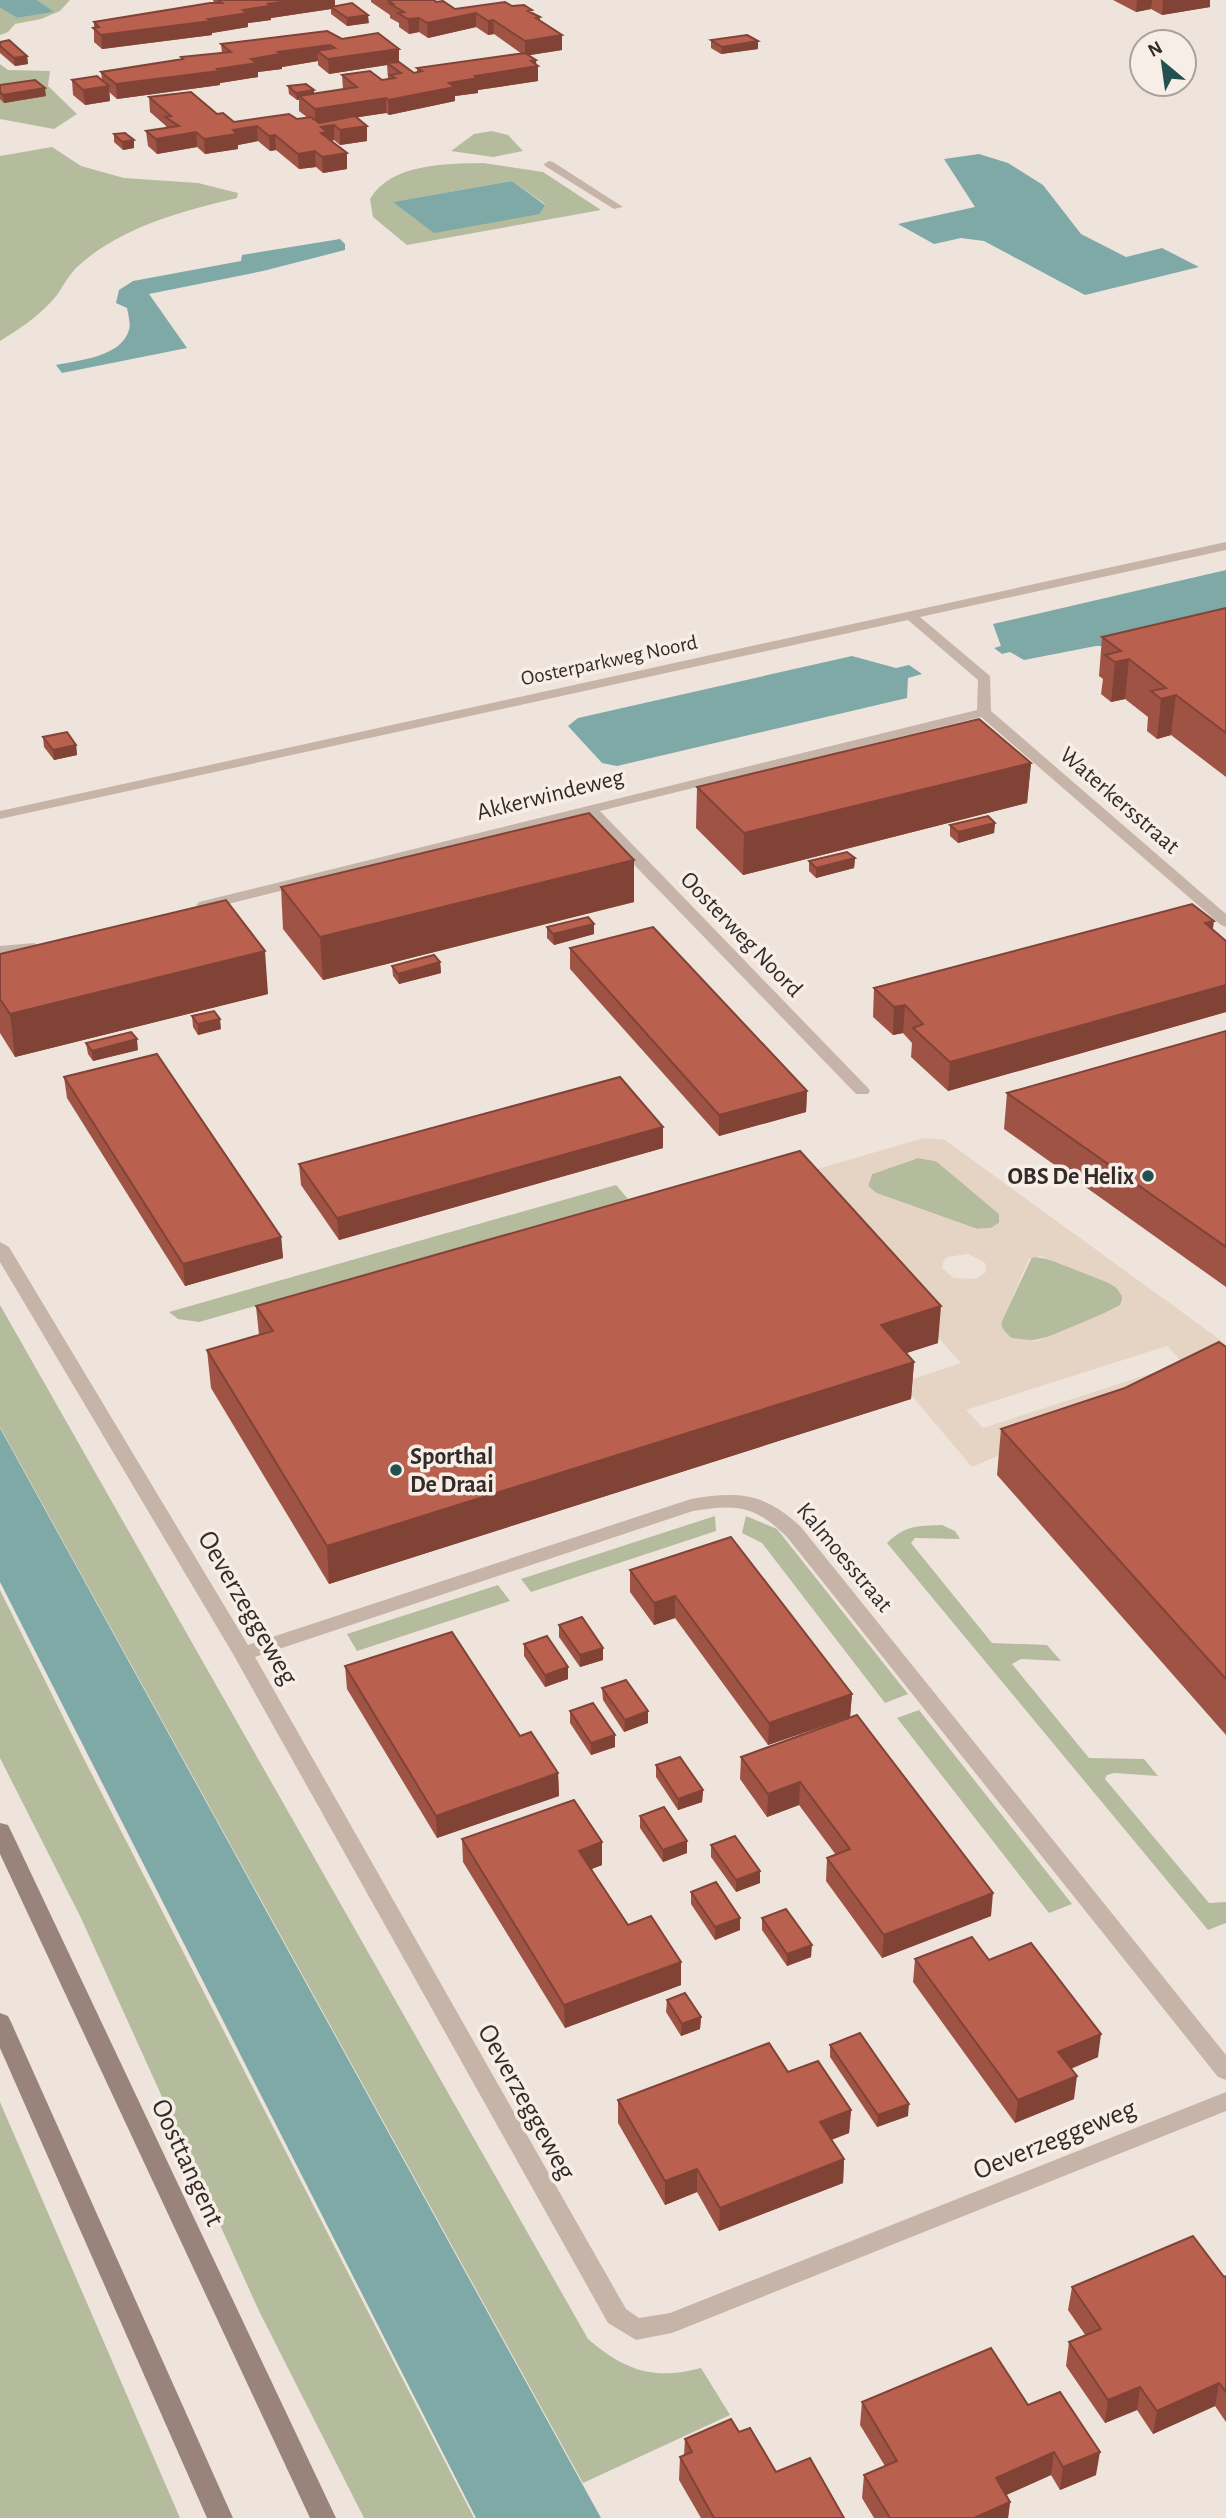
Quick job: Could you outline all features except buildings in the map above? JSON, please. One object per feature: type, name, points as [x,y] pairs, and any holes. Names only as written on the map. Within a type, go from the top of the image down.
[{"type":"main road","name":"Oosttangent","points":[[0,1831],[323,2518]]},
{"type":"main road","points":[[0,2022],[220,2518]]},
{"type":"street","points":[[549,164],[618,207]]},
{"type":"street","name":"Oosterparkweg Noord","points":[[0,815],[1226,546]]},
{"type":"street","points":[[910,615],[985,679],[984,712]]},
{"type":"street","name":"Akkerwindeweg","points":[[188,909],[984,712]]},
{"type":"street","name":"Waterkersstraat","points":[[984,712],[1226,922]]},
{"type":"street","name":"Oosterweg Noord","points":[[589,809],[862,1091]]},
{"type":"street","points":[[0,951],[22,950],[48,944]]},
{"type":"street","name":"Oeverzeggeweg","points":[[0,1247],[243,1654],[617,2316],[636,2329],[672,2323],[1226,2101]]},
{"type":"street","name":"Kalmoesstraat","points":[[243,1654],[691,1505],[727,1499],[754,1501],[776,1513],[1226,2071]]},
{"type":"green space","points":[[37,0],[70,0],[60,11],[41,19],[15,24],[8,32],[0,35],[0,8],[17,18],[53,12]]},
{"type":"green space","points":[[0,64],[8,70],[50,71],[48,86],[77,114],[54,129],[0,119]]},
{"type":"green space","points":[[492,131],[508,135],[523,151],[493,157],[451,151],[474,134]]},
{"type":"green space","points":[[52,147],[81,166],[124,178],[198,183],[238,193],[237,198],[173,215],[111,242],[76,268],[55,298],[39,313],[0,341],[0,156]]},
{"type":"green space","points":[[483,163],[543,172],[601,210],[407,245],[373,217],[370,199],[379,187],[391,178],[437,165]],"holes":[[[512,181],[545,204],[540,214],[394,202]]]},
{"type":"green space","points":[[918,1158],[936,1161],[1000,1214],[999,1223],[991,1228],[977,1229],[876,1193],[868,1186],[872,1174]]},
{"type":"green space","points":[[616,1185],[628,1199],[199,1322],[178,1319],[169,1312]]},
{"type":"green space","points":[[1032,1257],[1064,1264],[1105,1280],[1120,1291],[1122,1297],[1119,1306],[1055,1335],[1036,1340],[1020,1340],[1007,1335],[1001,1323]]},
{"type":"green space","points":[[0,1305],[588,2339],[614,2358],[640,2370],[669,2373],[701,2368],[730,2415],[583,2483],[0,1427]]},
{"type":"green space","points":[[715,1516],[716,1531],[531,1592],[521,1579]]},
{"type":"green space","points":[[746,1516],[777,1529],[908,1694],[885,1703],[762,1543],[742,1533]]},
{"type":"green space","points":[[942,1525],[955,1531],[960,1539],[915,1538],[911,1543],[992,1643],[1047,1645],[1061,1661],[1021,1659],[1012,1664],[1089,1758],[1144,1759],[1158,1776],[1114,1773],[1107,1775],[1105,1779],[1209,1903],[1226,1902],[1226,1923],[1208,1930],[887,1543],[912,1528]]},
{"type":"green space","points":[[498,1585],[510,1601],[357,1651],[347,1634]]},
{"type":"green space","points":[[0,1590],[474,2518],[364,2518],[259,2311],[81,1918],[0,1758]]},
{"type":"green space","points":[[919,1710],[1072,1904],[1049,1913],[897,1718]]},
{"type":"green space","points":[[0,2102],[180,2518],[0,2518]]},
{"type":"shaded area","points":[[924,1138],[945,1140],[1226,1344],[1226,1359],[972,1467],[901,1383],[961,1363],[793,1176]],"holes":[[[918,1158],[936,1161],[999,1214],[999,1223],[991,1228],[977,1229],[876,1193],[868,1186],[872,1174]],[[968,1254],[985,1263],[986,1272],[976,1279],[954,1278],[942,1268],[948,1257]],[[1040,1256],[1114,1285],[1123,1302],[1119,1307],[1038,1341],[1011,1338],[1001,1323],[1029,1259]],[[1167,1346],[1183,1363],[983,1428],[966,1410]]]},
{"type":"water","points":[[0,0],[37,0],[54,12],[17,18],[0,8]]},
{"type":"water","points":[[979,154],[1008,163],[1043,185],[1081,234],[1126,257],[1162,248],[1199,267],[1085,295],[984,241],[961,238],[934,244],[898,224],[975,207],[944,159]]},
{"type":"water","points":[[512,181],[545,205],[540,214],[434,233],[393,202]]},
{"type":"water","points":[[340,239],[345,244],[345,250],[263,271],[149,294],[187,348],[62,373],[56,365],[109,352],[125,339],[130,328],[127,308],[116,303],[119,290],[133,281],[241,261],[242,255]]},
{"type":"water","points":[[1226,570],[1226,622],[1130,646],[1096,646],[1024,660],[1010,652],[1002,654],[994,648],[1001,646],[993,624]]},
{"type":"water","points":[[852,656],[896,668],[909,665],[922,674],[908,678],[907,698],[617,766],[602,763],[568,726],[578,718]]},
{"type":"water","points":[[0,1428],[601,2518],[476,2518],[0,1582]]},
{"type":"place","name":"OBS De Helix","points":[[1148,1176]]},
{"type":"place","name":"Sporthal De Draai","points":[[396,1470]]}]
